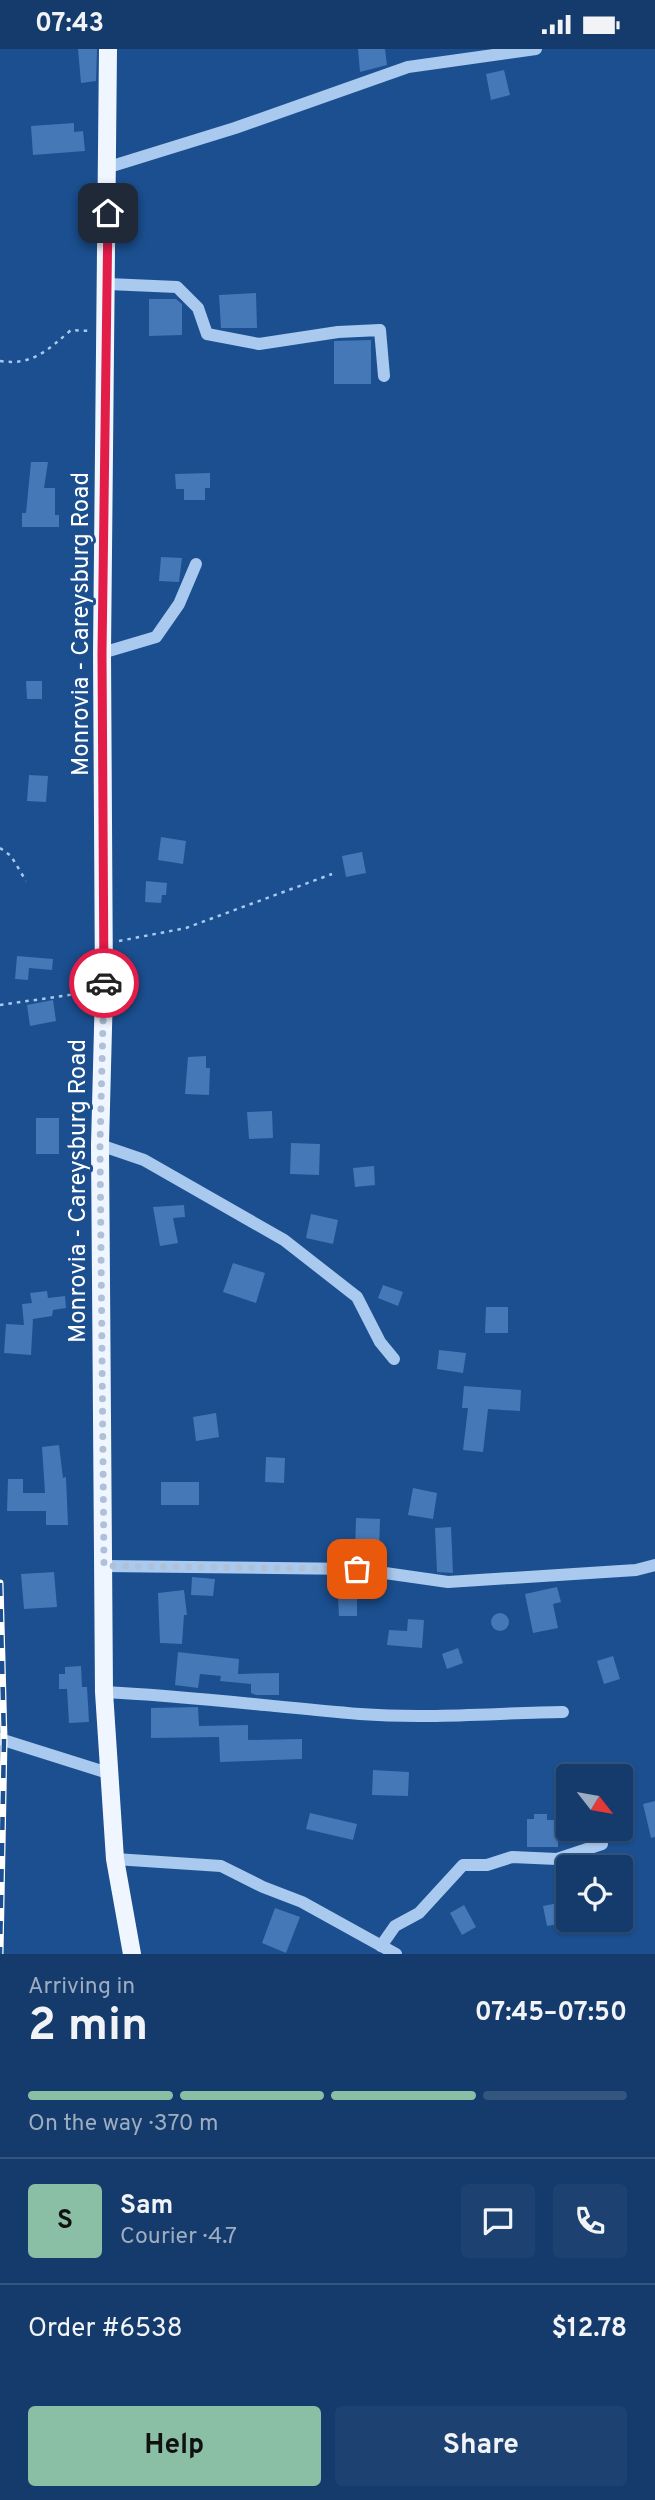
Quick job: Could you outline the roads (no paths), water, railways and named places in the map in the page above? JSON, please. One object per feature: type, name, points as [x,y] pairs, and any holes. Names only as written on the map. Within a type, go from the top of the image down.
[{"type":"main road","name":"Monrovia - Careysburg Road","points":[[108,49],[108,284],[102,653],[104,990],[100,1145],[104,1692],[114,1859],[132,1954]]},
{"type":"street","points":[[109,167],[235,128],[408,67],[536,49]]},
{"type":"street","points":[[108,284],[177,287],[198,308],[207,334],[259,344],[338,332],[380,331],[384,376]]},
{"type":"street","points":[[102,653],[156,636],[179,604],[196,564]]},
{"type":"street","points":[[100,1145],[144,1160],[284,1240],[356,1297],[380,1342],[394,1359]]},
{"type":"street","points":[[104,1566],[357,1569],[448,1582],[636,1570],[655,1565]]},
{"type":"street","points":[[104,1692],[258,1702],[362,1714],[563,1712]]},
{"type":"street","points":[[0,1739],[108,1773]]},
{"type":"street","points":[[381,1946],[395,1926],[419,1913],[463,1865],[487,1865],[512,1857],[557,1859],[602,1844]]},
{"type":"street","points":[[114,1859],[221,1866],[302,1902],[396,1954]]},
{"type":"railway","points":[[0,1583],[4,1740],[0,1954]]}]
